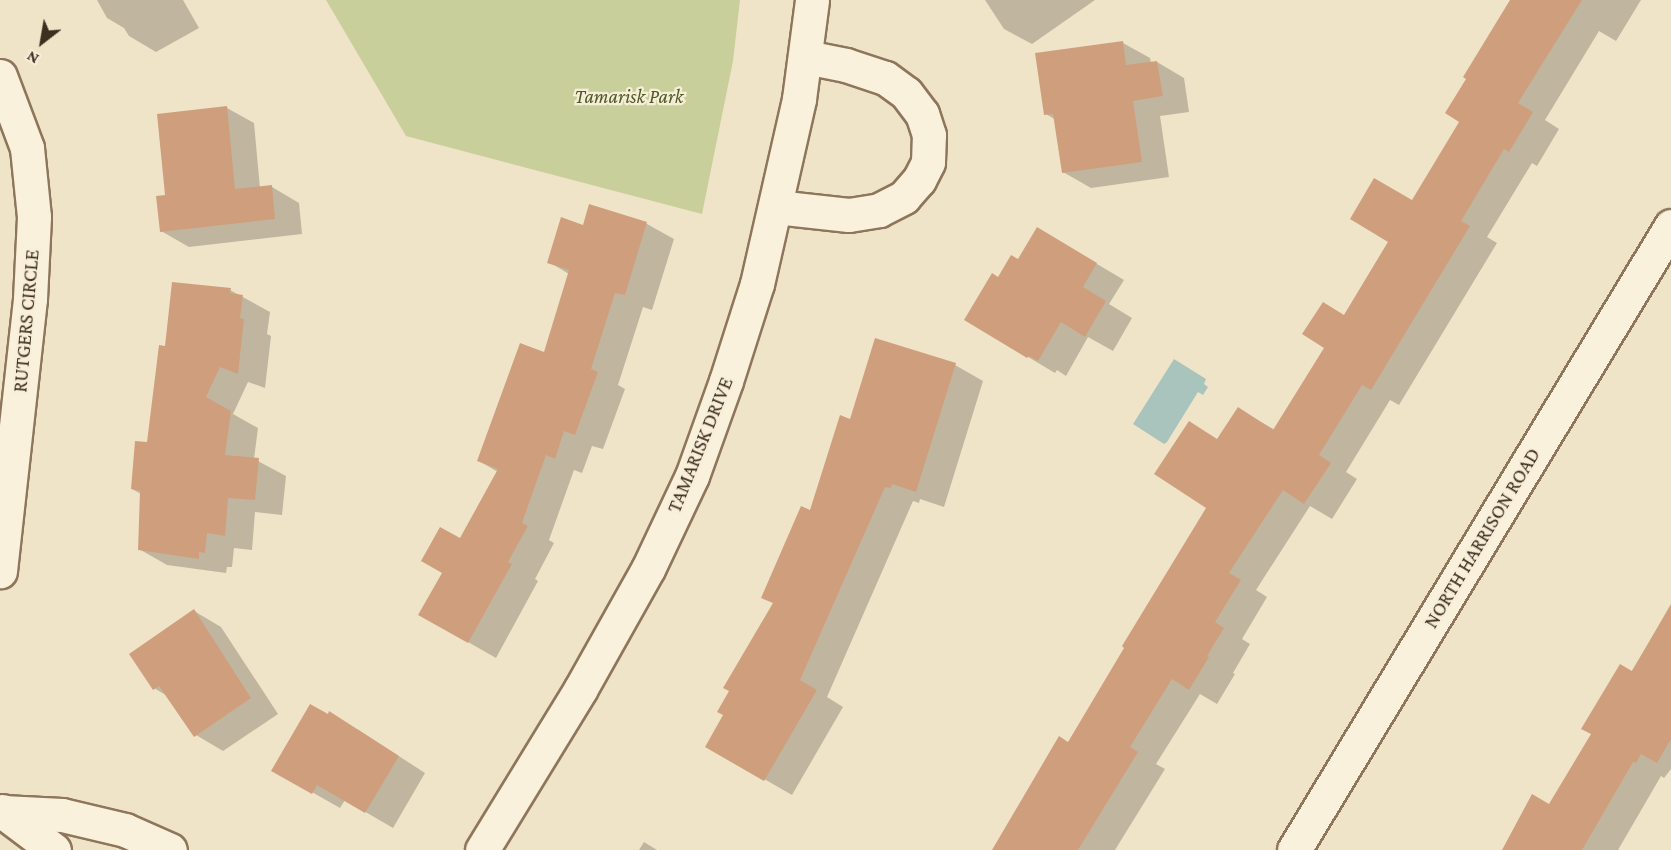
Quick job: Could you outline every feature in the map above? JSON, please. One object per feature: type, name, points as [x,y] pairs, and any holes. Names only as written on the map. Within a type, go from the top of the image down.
[{"type":"street","name":"TAMARISK DRIVE","points":[[482,850],[580,690],[648,569],[692,476],[757,284],[776,207],[806,57],[812,0]]},
{"type":"street","points":[[776,207],[849,215],[879,210],[904,196],[919,180],[928,162],[928,135],[922,114],[906,93],[885,78],[846,65],[806,57]]},
{"type":"street","name":"RUTGERS CIRCLE","points":[[0,76],[27,148],[34,217],[30,299],[0,571]]},
{"type":"street","name":"NORTH HARRISON ROAD","points":[[1294,850],[1671,226]]},
{"type":"street","points":[[2,811],[54,850]]},
{"type":"street","points":[[2,811],[62,815],[125,830],[170,850]]},
{"type":"green space","name":"Tamarisk Park","points":[[326,0],[740,0],[733,61],[702,214],[406,136]]},
{"type":"water","points":[[1174,359],[1206,379],[1204,384],[1208,387],[1203,395],[1198,392],[1164,444],[1133,424]]},
{"type":"building","points":[[1510,0],[1582,0],[1518,103],[1533,112],[1509,152],[1504,149],[1461,221],[1470,226],[1371,390],[1362,385],[1319,455],[1331,463],[1304,504],[1283,490],[1229,573],[1241,580],[1215,622],[1224,628],[1207,656],[1209,657],[1189,690],[1172,679],[1130,747],[1138,752],[1078,850],[992,850],[1059,736],[1068,742],[1124,648],[1122,646],[1206,508],[1154,474],[1189,421],[1217,439],[1238,407],[1273,430],[1324,348],[1302,334],[1323,302],[1344,315],[1388,242],[1350,219],[1374,178],[1412,200],[1459,122],[1445,113],[1466,79],[1463,77]]},
{"type":"building","points":[[1123,41],[1126,65],[1157,61],[1163,96],[1133,101],[1142,162],[1062,173],[1053,114],[1044,115],[1035,53]]},
{"type":"building","points":[[227,106],[235,189],[272,185],[275,219],[160,232],[156,196],[165,195],[157,114]]},
{"type":"building","points":[[589,204],[647,222],[625,295],[615,293],[591,369],[598,372],[575,435],[564,431],[555,459],[546,455],[522,523],[528,526],[508,562],[512,564],[468,643],[418,615],[442,573],[421,561],[440,527],[460,538],[498,469],[477,461],[520,343],[544,352],[569,270],[547,263],[561,217],[583,225]]},
{"type":"building","points":[[1037,227],[1097,263],[1083,287],[1106,301],[1085,337],[1061,322],[1038,361],[1029,356],[1027,358],[964,320],[992,273],[998,277],[1011,255],[1018,259]]},
{"type":"building","points":[[172,282],[231,288],[230,293],[243,295],[240,318],[244,319],[238,374],[220,367],[206,397],[231,411],[225,455],[259,458],[255,500],[228,498],[225,536],[207,533],[205,553],[199,552],[199,559],[138,550],[140,491],[131,489],[135,441],[147,442],[159,345],[165,346]]},
{"type":"building","points":[[875,338],[956,363],[916,492],[892,484],[891,488],[885,487],[800,680],[817,690],[764,781],[705,747],[723,715],[717,712],[729,691],[723,688],[773,603],[761,598],[801,506],[810,510],[840,415],[850,419]]},
{"type":"building","points":[[1671,604],[1671,739],[1657,763],[1641,754],[1636,763],[1633,762],[1582,850],[1502,850],[1532,794],[1549,804],[1591,734],[1581,729],[1620,664],[1632,671]]},
{"type":"building","points":[[194,609],[251,698],[194,737],[159,686],[153,690],[129,654]]},
{"type":"building","points":[[310,704],[328,714],[329,711],[399,756],[365,813],[317,785],[312,794],[271,771]]}]
